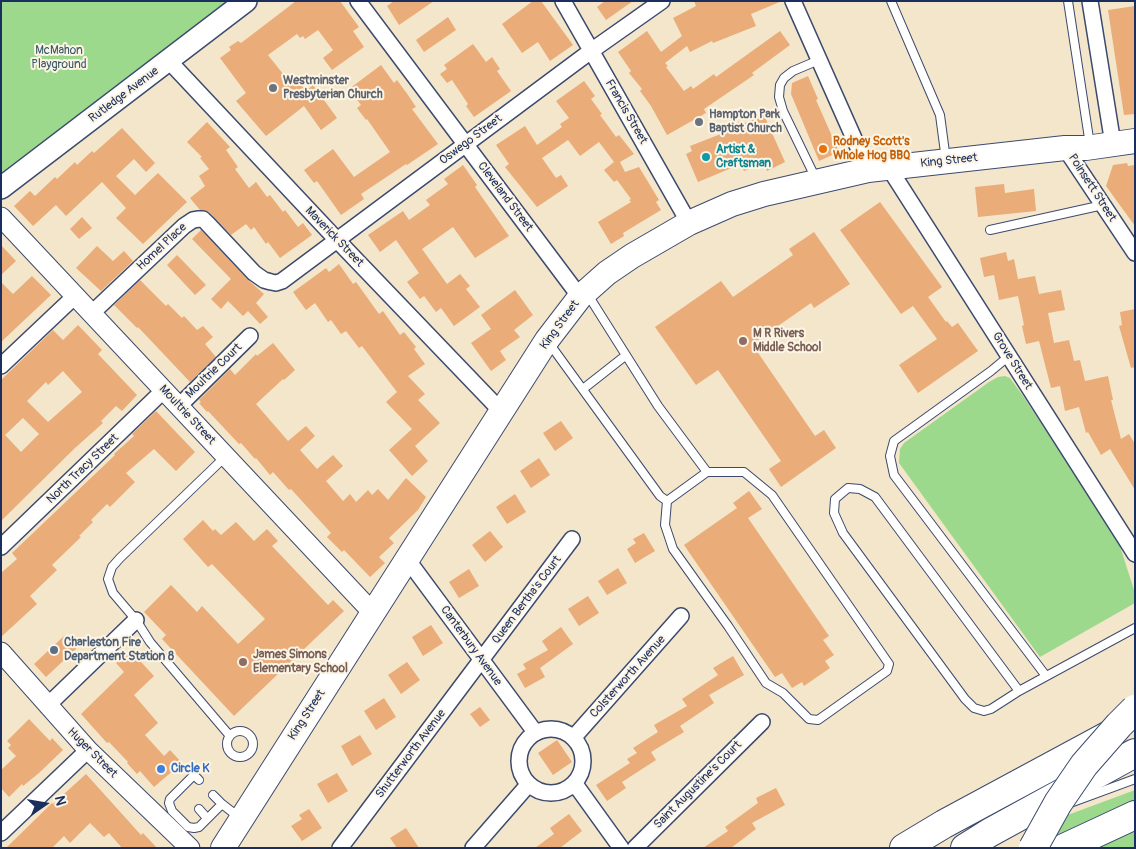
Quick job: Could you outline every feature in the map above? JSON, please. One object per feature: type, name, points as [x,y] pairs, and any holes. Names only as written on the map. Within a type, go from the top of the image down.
[{"type":"highway","points":[[1033,848],[1058,803],[1084,765],[1118,725],[1135,709]]},
{"type":"highway","points":[[904,848],[944,824],[1135,722]]},
{"type":"highway","points":[[965,848],[989,833],[1135,754]]},
{"type":"highway","points":[[1064,848],[1135,815]]},
{"type":"main road","name":"Rutledge Avenue","points":[[1,188],[246,1]]},
{"type":"main road","name":"King Street","points":[[223,848],[547,340],[583,294],[607,273],[689,223],[732,204],[764,194],[878,169],[1113,144]]},
{"type":"street","name":"Cleveland Street","points":[[358,1],[465,144],[583,294]]},
{"type":"street","name":"Francis Street","points":[[563,1],[689,223]]},
{"type":"street","name":"Oswego Street","points":[[282,281],[591,51],[662,1]]},
{"type":"street","name":"Grove Street","points":[[793,1],[819,60],[878,169],[1008,356],[1135,554]]},
{"type":"street","points":[[1090,1],[1113,144]]},
{"type":"street","name":"Maverick Street","points":[[169,61],[337,240],[502,411]]},
{"type":"street","name":"Poinsett Street","points":[[1066,148],[1135,253]]},
{"type":"street","name":"Moultrie Street","points":[[1,217],[373,613]]},
{"type":"street","name":"Homel Place","points":[[92,313],[184,226],[193,220],[203,219],[254,273],[264,280],[276,283],[282,281]]},
{"type":"street","points":[[1,366],[75,296]]},
{"type":"street","name":"Moultrie Court","points":[[179,406],[250,336]]},
{"type":"street","name":"North Tracy Street","points":[[1,547],[164,390]]},
{"type":"street","name":"Queen Bertha's Court","points":[[482,660],[572,539]]},
{"type":"street","name":"Canterbury Avenue","points":[[407,559],[535,732]]},
{"type":"street","name":"Colsterworth Avenue","points":[[574,737],[681,616]]},
{"type":"street","points":[[48,706],[136,620]]},
{"type":"street","name":"Huger Street","points":[[1,652],[88,750],[167,815],[190,848]]},
{"type":"street","name":"Shutterworth Avenue","points":[[340,848],[482,660]]},
{"type":"street","name":"Saint Augustine's Court","points":[[635,848],[762,722]]},
{"type":"street","points":[[542,729],[559,729],[574,737],[583,752],[583,769],[575,784],[554,794],[543,793],[528,785],[520,770],[519,753],[527,738],[542,729]]},
{"type":"street","points":[[1,833],[88,750]]},
{"type":"street","points":[[575,784],[621,848]]},
{"type":"street","points":[[473,848],[528,785]]},
{"type":"lane","points":[[891,1],[940,115],[946,162]]},
{"type":"lane","points":[[1068,1],[1113,144]]},
{"type":"lane","points":[[817,181],[779,97],[780,85],[784,78],[792,71],[819,60]]},
{"type":"lane","points":[[990,230],[1103,205]]},
{"type":"lane","points":[[583,294],[658,406],[707,472]]},
{"type":"lane","points":[[547,340],[660,496],[667,501]]},
{"type":"lane","points":[[583,389],[626,356]]},
{"type":"lane","points":[[1008,356],[991,371],[894,441],[890,456],[894,475],[1046,676]]},
{"type":"lane","points":[[226,456],[112,567],[108,579],[112,593],[136,620],[150,642],[176,675],[230,736]]},
{"type":"lane","points":[[707,472],[744,472],[772,495],[889,664],[887,671],[818,720],[809,719],[783,693],[766,683],[673,549],[665,525],[667,501],[707,472]]},
{"type":"lane","points":[[1019,691],[874,497],[860,489],[848,488],[835,500],[834,513],[843,533],[965,699],[974,708],[984,711],[991,709],[1019,691],[1135,628]]},
{"type":"lane","points":[[199,780],[194,775],[182,791],[170,799],[167,815],[188,827],[199,827],[222,804]]},
{"type":"lane","points":[[989,833],[1135,779]]},
{"type":"lane","points":[[213,795],[242,819]]},
{"type":"lane","points":[[198,809],[207,818]]},
{"type":"green space","name":"McMahon Playground","points":[[1,1],[228,1],[1,174]]},
{"type":"green space","points":[[1005,376],[1010,378],[1023,396],[1117,537],[1135,593],[1135,603],[1040,657],[899,463],[900,449],[904,443],[989,382],[998,377]]},
{"type":"green space","points":[[1135,790],[1135,804],[1049,843],[1065,816]]},
{"type":"green space","points":[[1135,827],[1135,848],[1087,848]]},
{"type":"building","points":[[296,1],[340,1],[359,27],[353,31],[364,47],[332,70],[323,58],[333,50],[318,30],[305,39],[303,36],[300,38],[297,34],[268,55],[287,79],[289,78],[292,82],[296,78],[306,91],[313,85],[337,118],[321,130],[304,106],[266,136],[236,101],[246,93],[220,58],[231,50],[229,47],[238,41],[241,43]]},
{"type":"building","points":[[394,1],[434,1],[399,25],[387,6]]},
{"type":"building","points":[[533,1],[541,1],[573,45],[550,61],[538,42],[522,53],[502,24]]},
{"type":"building","points":[[605,1],[633,1],[606,20],[597,7]]},
{"type":"building","points":[[694,1],[782,1],[751,14],[756,26],[713,43],[712,41],[690,52],[687,46],[665,63],[684,91],[691,86],[693,89],[714,74],[716,77],[780,31],[790,45],[752,73],[754,75],[704,109],[706,113],[667,135],[651,106],[640,91],[642,89],[629,73],[631,71],[618,52],[647,31],[661,52],[682,36],[673,18],[696,6]]},
{"type":"building","points":[[1135,6],[1135,114],[1124,115],[1108,10]]},
{"type":"building","points":[[448,17],[456,30],[424,52],[416,40]]},
{"type":"building","points":[[473,44],[486,62],[492,57],[500,69],[497,71],[511,91],[474,117],[452,80],[447,83],[440,74],[447,69],[444,65]]},
{"type":"building","points":[[381,65],[394,83],[397,80],[408,95],[416,107],[412,109],[438,144],[361,194],[364,199],[341,215],[317,181],[314,183],[304,170],[333,149],[354,177],[390,152],[357,108],[361,105],[349,89]]},
{"type":"building","points":[[808,76],[818,99],[816,100],[839,152],[819,161],[791,94],[792,83]]},
{"type":"building","points":[[584,81],[595,96],[591,99],[602,114],[600,115],[616,137],[619,135],[634,154],[620,162],[625,172],[639,167],[659,200],[656,202],[661,210],[623,233],[624,236],[611,244],[598,222],[631,202],[629,200],[631,199],[617,180],[614,182],[604,170],[614,162],[599,142],[580,156],[568,140],[542,158],[556,178],[561,175],[568,186],[537,207],[505,167],[509,164],[496,145],[525,126],[537,145],[562,127],[560,124],[569,118],[556,101]]},
{"type":"building","points":[[764,115],[785,162],[767,171],[763,163],[744,171],[741,164],[698,182],[686,154],[692,151],[690,146],[726,132],[725,128],[741,121],[743,124]]},
{"type":"building","points":[[207,122],[230,147],[226,150],[238,167],[235,169],[249,188],[256,182],[267,197],[270,195],[298,227],[303,223],[312,235],[280,258],[268,242],[266,244],[254,227],[251,230],[246,224],[231,235],[209,212],[200,210],[190,198],[205,186],[199,176],[209,169],[200,158],[202,157],[187,142]]},
{"type":"building","points":[[122,128],[155,163],[146,172],[134,159],[116,176],[135,195],[158,173],[187,202],[143,244],[116,218],[126,208],[102,182],[66,216],[56,205],[33,226],[14,206],[30,191],[35,196],[55,177],[57,179],[75,162],[77,165],[92,151],[94,153]]},
{"type":"building","points":[[1127,163],[1128,166],[1135,165],[1135,226],[1106,186],[1113,165]]},
{"type":"building","points":[[463,165],[477,185],[475,187],[509,236],[475,258],[453,227],[422,249],[447,284],[460,274],[470,286],[466,289],[480,307],[454,326],[441,308],[436,312],[424,296],[420,299],[407,282],[419,273],[396,240],[380,252],[368,235],[403,211],[409,220],[430,205],[426,200],[448,184],[444,179]]},
{"type":"building","points":[[1004,184],[1005,193],[1034,189],[1036,211],[978,217],[975,187]]},
{"type":"building","points":[[880,202],[942,287],[928,297],[946,322],[952,327],[958,323],[978,351],[918,393],[899,365],[937,339],[913,306],[901,314],[840,230]]},
{"type":"building","points":[[82,217],[92,228],[79,239],[70,229]]},
{"type":"building","points":[[201,230],[247,279],[264,294],[256,303],[268,317],[260,324],[248,311],[243,316],[228,301],[221,309],[211,299],[231,279],[192,239]]},
{"type":"building","points":[[814,232],[850,284],[814,308],[811,303],[752,344],[815,436],[824,430],[836,448],[781,487],[769,469],[781,461],[718,370],[696,385],[655,327],[721,281],[733,297],[793,255],[789,249]]},
{"type":"building","points":[[1,245],[16,261],[1,275]]},
{"type":"building","points":[[97,246],[113,261],[124,251],[133,261],[101,291],[76,268]]},
{"type":"building","points":[[1006,252],[1008,261],[1014,259],[1018,279],[1035,276],[1039,294],[1061,290],[1065,310],[1048,313],[1054,343],[1069,340],[1074,361],[1080,360],[1085,381],[1108,376],[1113,400],[1111,400],[1121,439],[1129,434],[1135,444],[1135,490],[1110,449],[1101,455],[1088,432],[1086,433],[1079,407],[1065,411],[1060,386],[1051,388],[1039,341],[1026,344],[1018,296],[999,300],[994,275],[984,277],[980,258]]},
{"type":"building","points":[[177,255],[206,285],[195,295],[167,265]]},
{"type":"building","points":[[339,264],[353,284],[356,282],[379,314],[383,311],[400,335],[404,332],[416,347],[414,349],[425,364],[408,376],[425,394],[418,400],[440,423],[415,446],[428,461],[412,476],[389,450],[412,429],[386,402],[397,392],[362,346],[359,348],[346,331],[341,334],[331,320],[328,322],[315,303],[306,310],[293,292],[326,268],[329,272]]},
{"type":"building","points":[[32,276],[51,295],[1,342],[1,282],[13,294]]},
{"type":"building","points":[[140,280],[166,306],[168,304],[182,318],[184,316],[197,330],[203,326],[213,337],[205,344],[216,357],[190,382],[138,327],[114,305]]},
{"type":"building","points":[[515,290],[533,315],[514,330],[520,337],[500,351],[506,360],[491,371],[471,343],[491,329],[481,315]]},
{"type":"building","points":[[1135,309],[1135,367],[1131,368],[1119,326],[1122,325],[1120,312]]},
{"type":"building","points":[[78,325],[102,350],[98,354],[137,395],[122,411],[116,406],[101,421],[103,423],[1,521],[1,380],[53,330],[63,340]],"holes":[[[63,371],[82,392],[48,422],[27,401],[46,382],[48,385]],[[23,418],[39,434],[21,452],[5,435]]]},
{"type":"building","points":[[273,343],[295,370],[256,404],[288,441],[306,426],[315,436],[300,450],[317,469],[333,455],[343,466],[326,481],[343,501],[350,494],[356,502],[368,490],[372,495],[378,489],[388,500],[406,478],[426,497],[418,510],[389,538],[394,543],[379,557],[385,563],[370,577],[344,550],[342,552],[327,537],[331,533],[291,489],[289,490],[273,472],[270,475],[256,458],[241,443],[239,444],[199,403],[201,402],[199,400],[230,369],[235,375],[256,354],[257,356]]},
{"type":"building","points":[[156,411],[195,452],[176,471],[154,449],[126,473],[135,482],[110,507],[107,504],[91,520],[93,522],[79,536],[81,537],[52,565],[57,570],[30,596],[37,604],[1,637],[1,573],[17,559],[12,553],[115,455],[134,436],[132,434]]},
{"type":"building","points":[[561,421],[573,438],[555,451],[543,433]]},
{"type":"building","points":[[539,458],[550,475],[531,488],[520,471]]},
{"type":"building","points":[[749,491],[762,509],[748,518],[829,636],[823,640],[834,655],[825,661],[830,668],[804,686],[802,682],[792,688],[782,673],[775,677],[684,545],[737,508],[733,503]]},
{"type":"building","points":[[515,494],[526,512],[507,524],[496,507]]},
{"type":"building","points":[[203,520],[213,531],[215,529],[221,535],[236,522],[254,541],[267,529],[278,541],[272,546],[328,605],[333,600],[344,611],[234,716],[162,639],[166,635],[144,612],[171,585],[197,612],[202,606],[238,644],[265,619],[212,564],[208,567],[183,539]]},
{"type":"building","points":[[490,531],[503,547],[485,562],[472,545]]},
{"type":"building","points":[[644,533],[655,551],[635,563],[627,549],[636,543],[633,539]]},
{"type":"building","points":[[618,568],[627,583],[607,595],[598,581]]},
{"type":"building","points":[[469,569],[479,586],[459,598],[449,582]]},
{"type":"building","points":[[588,596],[599,613],[579,626],[568,609]]},
{"type":"building","points":[[431,625],[443,643],[423,656],[412,637]]},
{"type":"building","points":[[561,627],[573,644],[540,668],[545,677],[525,688],[517,674],[526,669],[523,664],[548,650],[542,641]]},
{"type":"building","points":[[65,635],[77,648],[46,677],[34,664]]},
{"type":"building","points":[[130,650],[154,676],[134,695],[158,723],[145,735],[164,756],[170,750],[182,763],[154,787],[140,771],[137,774],[128,762],[109,742],[107,743],[81,714],[124,672],[116,663]]},
{"type":"building","points":[[733,656],[744,675],[709,695],[714,703],[680,726],[684,732],[651,752],[656,760],[622,782],[626,788],[607,801],[596,785],[630,763],[627,759],[637,753],[633,748],[658,732],[654,725],[687,706],[682,699],[718,675],[713,668]]},
{"type":"building","points":[[407,662],[420,680],[401,694],[388,675]]},
{"type":"building","points":[[384,698],[396,717],[376,730],[364,711]]},
{"type":"building","points":[[480,707],[490,720],[480,727],[470,714]]},
{"type":"building","points":[[29,719],[50,741],[52,738],[63,750],[39,773],[23,786],[22,784],[9,797],[1,788],[1,770],[16,756],[8,748],[11,745],[7,741]]},
{"type":"building","points":[[360,735],[372,754],[352,766],[341,746]]},
{"type":"building","points":[[557,740],[572,762],[553,775],[538,753]]},
{"type":"building","points":[[337,773],[348,791],[328,803],[317,784]]},
{"type":"building","points":[[86,774],[141,835],[143,833],[157,848],[122,848],[109,833],[104,837],[90,823],[70,843],[64,836],[52,848],[6,848],[52,803]]},
{"type":"building","points":[[776,788],[785,805],[752,823],[756,829],[731,848],[703,848],[728,831],[725,827],[758,803],[756,798]]},
{"type":"building","points":[[309,809],[322,828],[302,841],[291,826],[302,819],[299,815]]},
{"type":"building","points":[[569,814],[582,831],[560,848],[535,848],[554,834],[550,828]]},
{"type":"building","points":[[406,828],[419,848],[397,848],[390,838]]},
{"type":"place","name":"Westminster Presbyterian Church","points":[[273,88]]},
{"type":"place","name":"Hampton Park Baptist Church","points":[[699,122]]},
{"type":"place","name":"Rodney Scott's Whole Hog BBQ","points":[[823,149]]},
{"type":"place","name":"Artist & Craftsman","points":[[706,157]]},
{"type":"place","name":"M R Rivers Middle School","points":[[743,341]]},
{"type":"place","name":"Charleston Fire Department Station 8","points":[[54,650]]},
{"type":"place","name":"James Simons Elementary School","points":[[243,662]]},
{"type":"place","name":"Circle K","points":[[161,769]]}]
